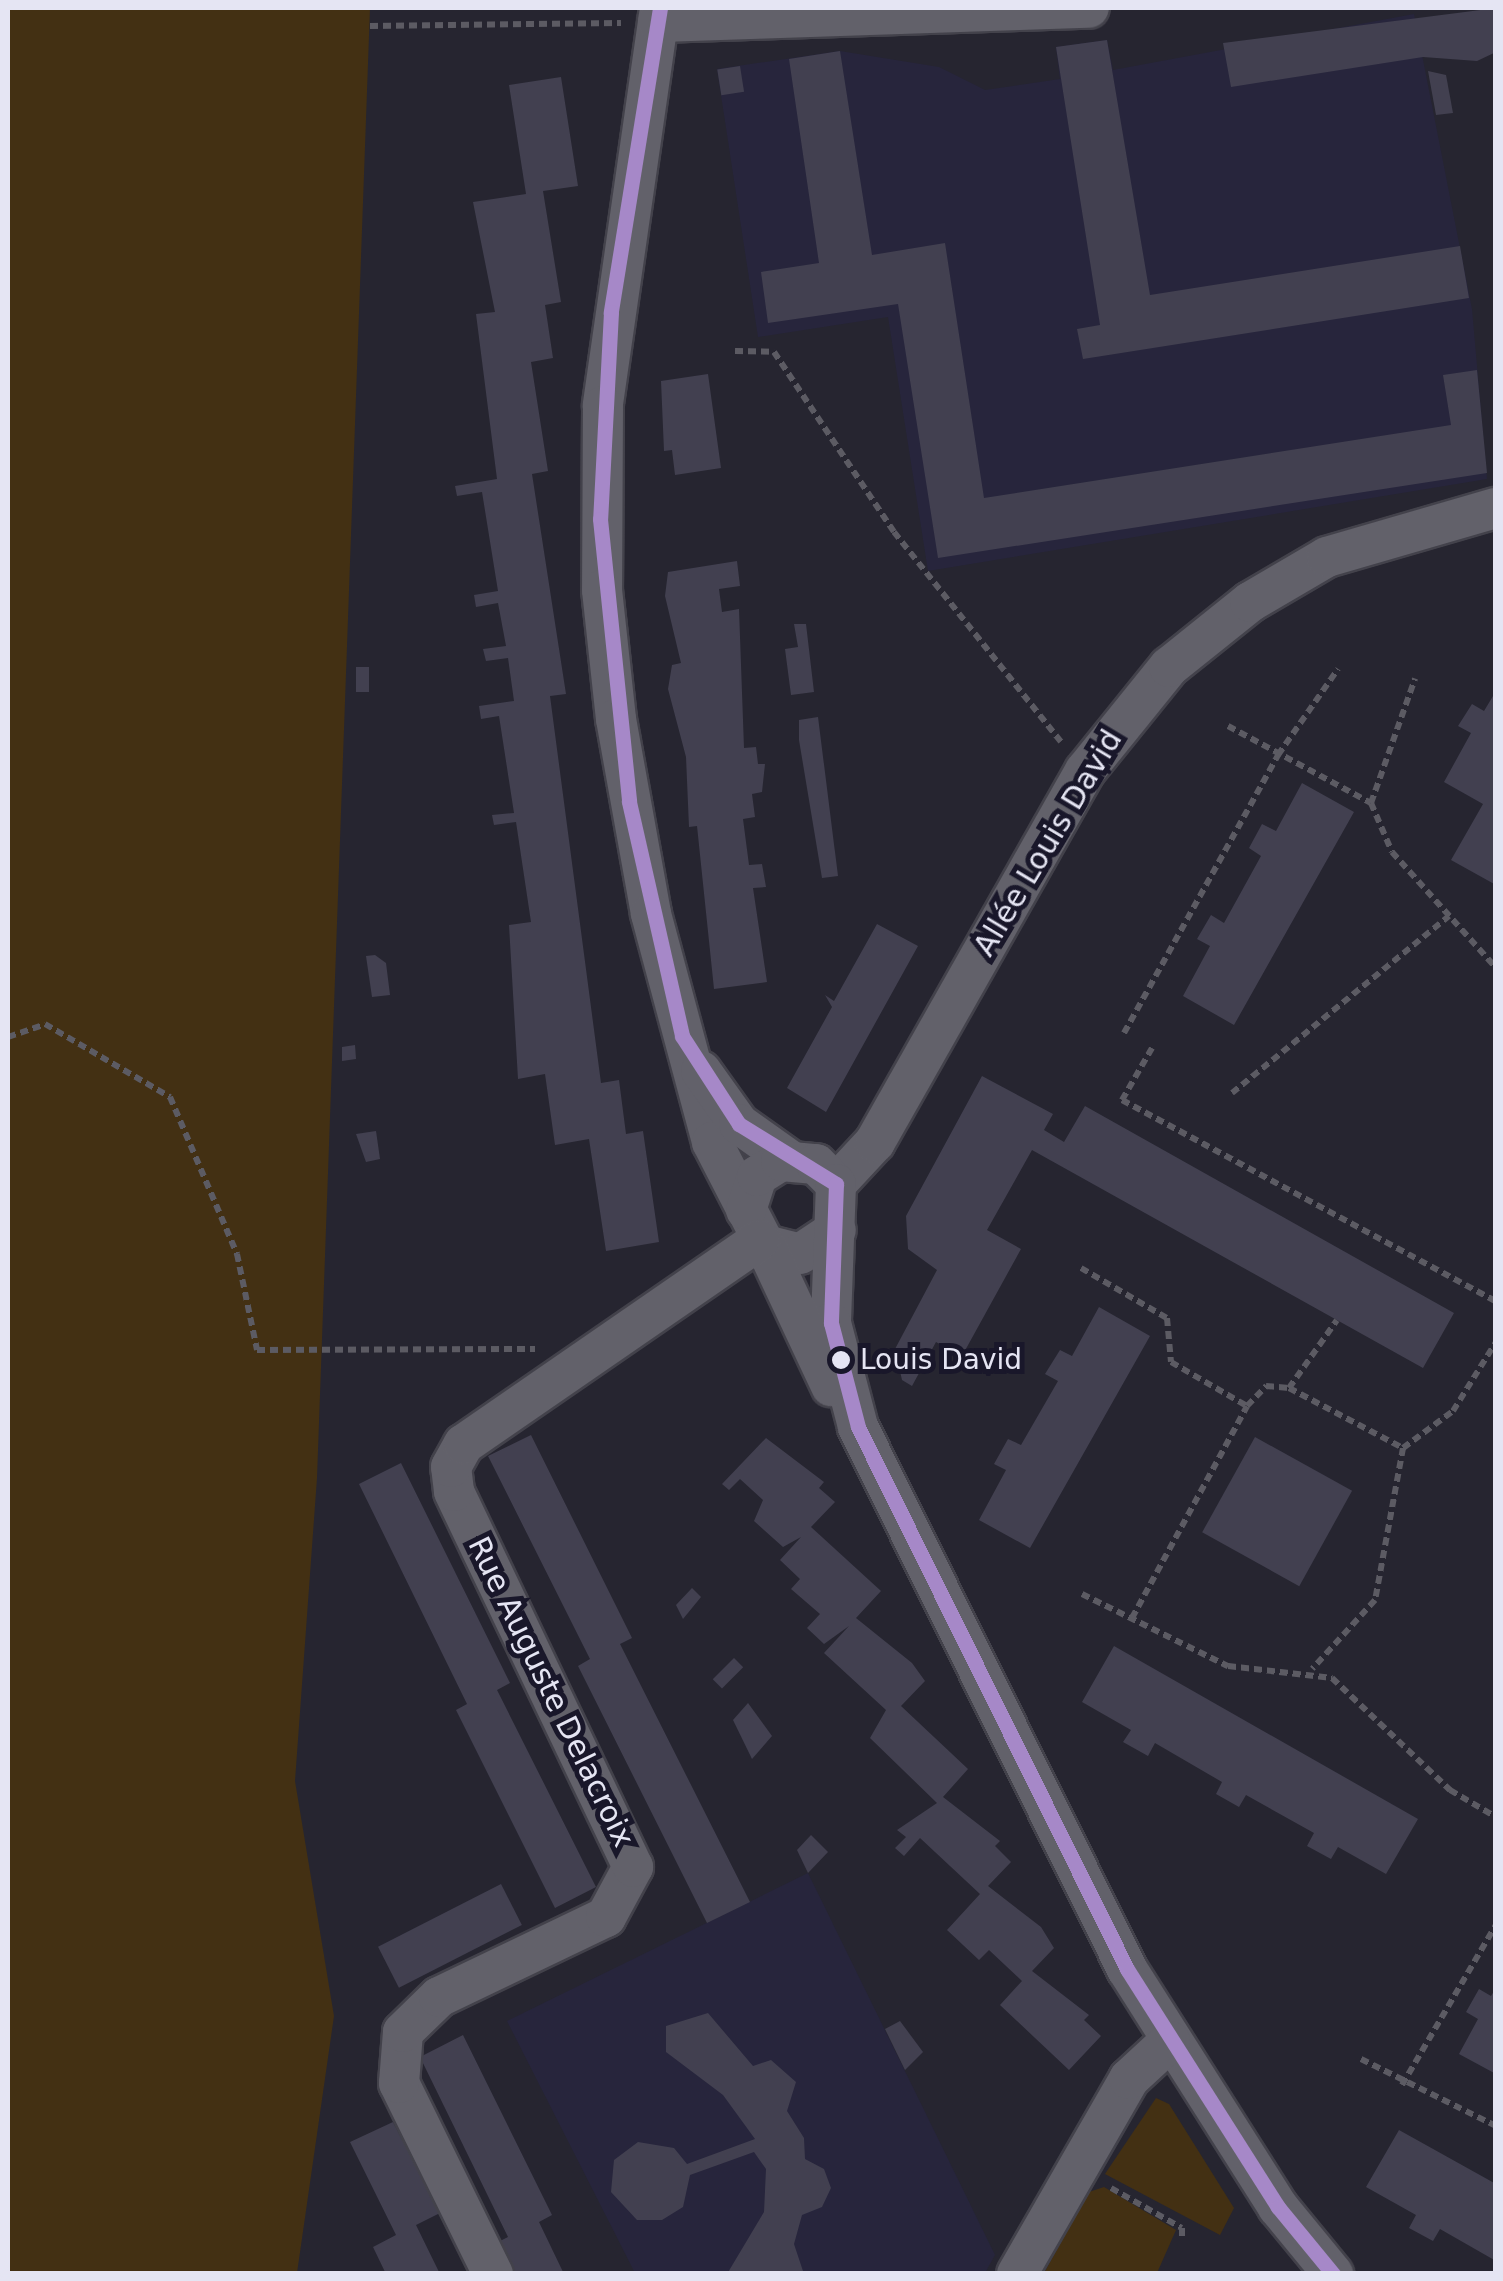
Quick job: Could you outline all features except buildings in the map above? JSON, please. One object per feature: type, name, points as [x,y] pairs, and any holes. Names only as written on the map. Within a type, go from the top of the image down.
[{"type":"street","points":[[1089,8],[659,15],[611,312],[600,519],[635,841],[698,1106],[811,1352],[858,1426],[1170,2041],[1278,2207],[1333,2274]]},
{"type":"street","name":"Allée Louis David","points":[[836,1184],[876,1142],[1085,772],[1168,667],[1276,584],[1379,536],[1496,508]]},
{"type":"street","points":[[682,1036],[727,1111],[788,1159],[816,1164],[836,1184],[832,1338],[858,1426]]},
{"type":"street","points":[[757,1232],[757,1176],[788,1159]]},
{"type":"street","points":[[757,1232],[800,1254],[836,1230]]},
{"type":"street","name":"Rue Auguste Delacroix","points":[[493,2274],[396,2066],[403,2032],[424,2007],[606,1917],[630,1882],[626,1835],[450,1479],[464,1444],[577,1373],[757,1232]]},
{"type":"street","points":[[1017,2274],[1140,2063],[1170,2041]]},
{"type":"path","points":[[370,26],[659,15]]},
{"type":"path","points":[[735,351],[774,352],[894,532],[1085,772]]},
{"type":"path","points":[[1124,1033],[1278,755],[1338,669]]},
{"type":"path","points":[[1371,803],[1416,679]]},
{"type":"path","points":[[1228,726],[1371,803],[1392,852],[1496,968]]},
{"type":"path","points":[[1232,1093],[1449,916]]},
{"type":"path","points":[[8,1038],[45,1024],[170,1097],[237,1254],[256,1350],[524,1343],[577,1373]]},
{"type":"path","points":[[1152,1048],[1122,1100],[1496,1301]]},
{"type":"path","points":[[1081,1268],[1167,1318],[1172,1362],[1247,1406]]},
{"type":"path","points":[[1290,1388],[1337,1320]]},
{"type":"path","points":[[1312,1668],[1375,1600],[1403,1448],[1453,1411],[1496,1342]]},
{"type":"path","points":[[1132,1618],[1247,1406],[1266,1386],[1290,1388],[1403,1448]]},
{"type":"path","points":[[1082,1594],[1228,1666],[1264,1674],[1312,1668],[1354,1694],[1450,1790],[1496,1817]]},
{"type":"path","points":[[1402,2085],[1496,1925]]},
{"type":"path","points":[[1361,2059],[1402,2085],[1496,2126]]},
{"type":"path","points":[[1076,2168],[1182,2228],[1182,2238]]},
{"type":"shaded area","points":[[8,8],[370,8],[317,1478],[295,1781],[334,2016],[297,2273],[8,2273]]},
{"type":"shaded area","points":[[1414,14],[1472,309],[1487,479],[928,571],[888,317],[758,337],[717,69],[840,51],[939,67],[985,90],[1060,79],[1056,47],[1107,40],[1113,70]]},
{"type":"shaded area","points":[[808,1873],[995,2255],[985,2273],[635,2273],[507,2021]]},
{"type":"shaded area","points":[[1156,2098],[1169,2104],[1234,2208],[1220,2235],[1105,2174]]},
{"type":"shaded area","points":[[1104,2187],[1176,2230],[1157,2273],[1044,2273],[1089,2192]]},
{"type":"transit line","points":[[660,8],[611,312],[600,519],[629,802],[682,1036],[739,1124],[836,1184],[831,1323],[858,1427],[1127,1969],[1278,2207],[1333,2274]]},
{"type":"place","name":"Louis David","points":[[841,1360]]}]
